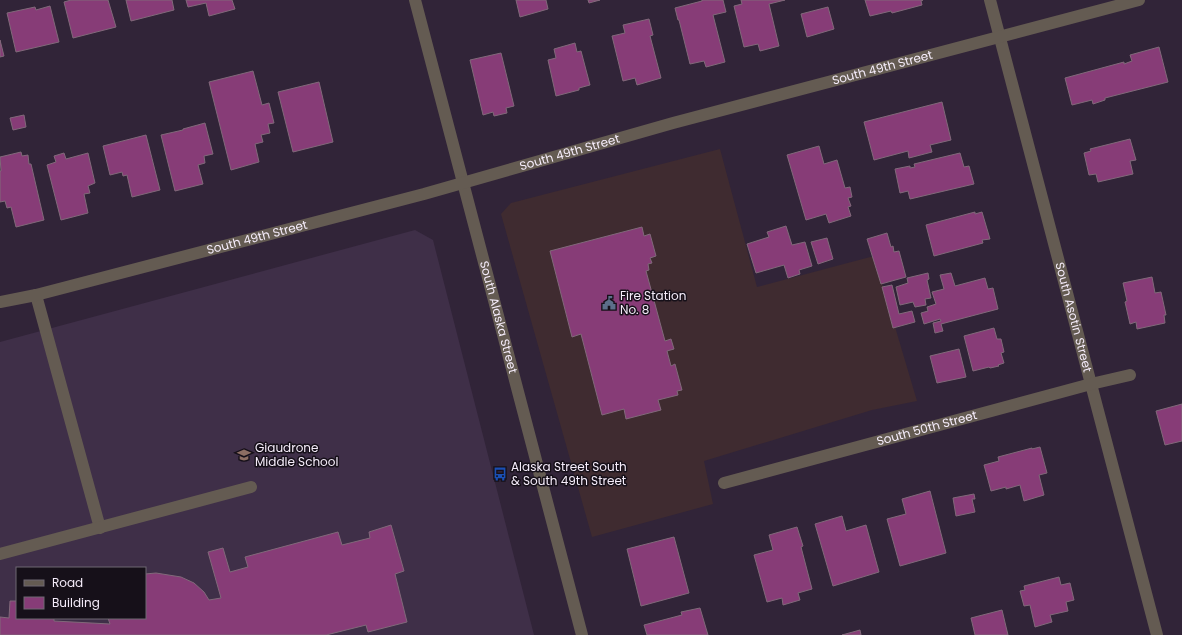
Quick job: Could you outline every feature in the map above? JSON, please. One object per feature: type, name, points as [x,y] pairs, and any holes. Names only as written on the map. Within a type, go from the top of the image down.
[{"type":"street","name":"South Alaska Street","points":[[415,0],[582,635]]},
{"type":"street","name":"South Asotin Street","points":[[990,0],[1157,635]]},
{"type":"street","name":"South 49th Street","points":[[0,302],[36,295],[401,200],[673,123],[1139,0]]},
{"type":"street","points":[[36,295],[100,528]]},
{"type":"street","name":"South 50th Street","points":[[724,483],[1091,384],[1130,375]]},
{"type":"street","points":[[0,554],[251,487]]},
{"type":"shaded area","points":[[720,149],[757,287],[874,256],[917,401],[872,410],[704,461],[713,504],[592,537],[501,214],[511,203]]},
{"type":"shaded area","name":"Giaudrone Middle School","points":[[415,230],[433,240],[534,635],[0,635],[0,342]]},
{"type":"building","points":[[71,0],[108,0],[116,27],[73,38],[64,2]]},
{"type":"building","points":[[126,0],[172,0],[174,10],[131,21]]},
{"type":"building","points":[[186,0],[232,0],[235,9],[209,16],[206,3],[188,7]]},
{"type":"building","points":[[516,0],[546,0],[548,9],[520,17]]},
{"type":"building","points":[[588,0],[600,0],[589,3]]},
{"type":"building","points":[[702,0],[723,0],[726,12],[713,15],[725,62],[706,67],[704,61],[690,64],[675,8]]},
{"type":"building","points":[[741,0],[785,0],[769,4],[779,46],[760,51],[758,44],[744,47],[734,6],[742,4]]},
{"type":"building","points":[[865,0],[923,0],[921,1],[922,5],[892,13],[891,11],[870,16]]},
{"type":"building","points":[[50,6],[59,42],[16,52],[7,13],[35,7],[36,10]]},
{"type":"building","points":[[828,7],[834,29],[807,37],[801,14]]},
{"type":"building","points":[[649,19],[653,35],[650,36],[661,78],[637,85],[635,78],[623,81],[612,36],[625,33],[623,25]]},
{"type":"building","points":[[0,40],[4,56],[0,57]]},
{"type":"building","points":[[575,43],[577,52],[581,51],[590,85],[579,88],[579,90],[556,96],[548,60],[556,58],[554,49]]},
{"type":"building","points":[[1159,47],[1168,82],[1105,98],[1105,100],[1093,104],[1092,100],[1072,105],[1065,78],[1124,62],[1124,64],[1132,61],[1130,55]]},
{"type":"building","points":[[501,53],[514,106],[506,108],[507,113],[494,116],[493,112],[483,115],[470,60]]},
{"type":"building","points":[[253,71],[262,105],[269,103],[274,123],[268,124],[270,133],[261,135],[263,142],[255,144],[259,162],[231,170],[209,82]]},
{"type":"building","points":[[319,82],[333,142],[293,152],[278,92]]},
{"type":"building","points":[[942,102],[951,140],[930,145],[932,152],[909,158],[908,151],[874,160],[864,122]]},
{"type":"building","points":[[24,115],[26,127],[13,130],[10,118]]},
{"type":"building","points":[[205,123],[213,154],[204,156],[205,163],[198,165],[203,184],[175,191],[161,135]]},
{"type":"building","points":[[146,135],[160,190],[132,197],[127,175],[123,176],[122,172],[110,175],[103,146]]},
{"type":"building","points":[[1130,139],[1136,160],[1130,161],[1133,174],[1098,182],[1096,174],[1089,175],[1084,153],[1091,151],[1090,149]]},
{"type":"building","points":[[819,146],[824,164],[837,160],[845,188],[850,187],[852,197],[848,198],[851,206],[848,207],[851,216],[829,223],[826,214],[806,220],[787,155]]},
{"type":"building","points":[[21,152],[22,156],[28,155],[44,220],[16,227],[11,207],[7,208],[5,201],[0,202],[0,157]]},
{"type":"building","points":[[64,153],[66,159],[88,153],[95,183],[88,186],[90,193],[84,194],[88,213],[61,220],[47,165],[56,162],[54,156]]},
{"type":"building","points":[[960,153],[964,167],[969,166],[974,184],[910,199],[908,191],[900,193],[895,169],[910,166],[910,168],[915,167],[914,164]]},
{"type":"building","points":[[975,212],[975,214],[982,212],[990,239],[982,240],[983,243],[934,256],[926,225]]},
{"type":"building","points":[[786,226],[792,245],[805,242],[812,266],[799,270],[800,274],[788,278],[784,265],[756,273],[747,244],[769,237],[767,232]]},
{"type":"building","name":"Fire Station No. 8","points":[[642,227],[644,236],[650,234],[656,256],[650,258],[652,263],[648,264],[649,270],[646,271],[665,341],[671,339],[674,349],[667,351],[671,366],[675,364],[682,390],[677,391],[678,395],[658,400],[661,410],[626,419],[624,409],[602,415],[581,334],[572,337],[550,251]]},
{"type":"building","points":[[887,233],[894,252],[899,251],[906,277],[881,284],[867,239]]},
{"type":"building","points":[[827,238],[833,259],[818,264],[811,242]]},
{"type":"building","points":[[928,273],[929,279],[927,280],[931,298],[925,299],[926,305],[915,307],[913,302],[900,305],[896,287],[908,283],[907,278]]},
{"type":"building","points":[[951,273],[955,286],[985,278],[988,289],[993,288],[998,309],[941,324],[943,331],[935,333],[933,323],[941,321],[940,319],[924,324],[921,313],[928,311],[927,307],[936,304],[932,292],[944,289],[940,275]]},
{"type":"building","points":[[1152,277],[1155,293],[1161,292],[1166,315],[1164,315],[1165,323],[1137,329],[1136,322],[1130,324],[1125,302],[1127,301],[1123,283]]},
{"type":"building","points":[[892,285],[899,314],[912,311],[915,322],[893,328],[882,287]]},
{"type":"building","points":[[994,328],[997,339],[1001,339],[1004,352],[1001,353],[1004,363],[998,365],[999,366],[973,371],[964,336]]},
{"type":"building","points":[[959,349],[966,377],[937,383],[930,356]]},
{"type":"building","points":[[1182,404],[1182,441],[1165,445],[1156,411]]},
{"type":"building","points":[[1040,447],[1047,473],[1039,475],[1044,495],[1024,501],[1020,485],[991,491],[984,465],[999,461],[998,457]]},
{"type":"building","points":[[930,491],[946,553],[900,566],[887,519],[906,514],[902,499]]},
{"type":"building","points":[[974,494],[975,499],[972,499],[975,512],[956,516],[953,498]]},
{"type":"building","points":[[842,516],[846,531],[866,525],[879,572],[833,586],[815,524]]},
{"type":"building","points":[[391,525],[404,571],[395,574],[407,622],[368,632],[366,625],[326,635],[0,635],[0,617],[9,618],[10,601],[16,601],[16,619],[54,619],[54,621],[110,624],[108,619],[146,619],[146,574],[156,573],[181,577],[194,583],[204,592],[209,600],[221,598],[208,552],[223,548],[230,572],[248,567],[245,557],[338,532],[342,545],[370,538],[369,532]]},
{"type":"building","points":[[797,527],[803,546],[801,547],[812,589],[798,593],[800,600],[783,605],[782,598],[767,602],[754,555],[773,550],[769,535]]},
{"type":"building","points":[[674,537],[689,593],[641,606],[627,549]]},
{"type":"building","points":[[1059,577],[1061,585],[1070,583],[1074,600],[1066,602],[1068,611],[1050,615],[1052,622],[1035,627],[1030,605],[1024,606],[1020,591],[1025,590],[1024,586]]},
{"type":"building","points":[[700,608],[708,635],[647,635],[644,625],[682,615],[681,612]]},
{"type":"building","points":[[1002,610],[1008,635],[975,635],[971,618]]},
{"type":"building","points":[[860,630],[861,635],[842,635]]},
{"type":"place","name":"Fire Station No. 8","points":[[609,303]]},
{"type":"place","name":"Giaudrone Middle School","points":[[244,455]]},
{"type":"place","name":"Alaska Street South & South 49th Street","points":[[500,474]]}]
